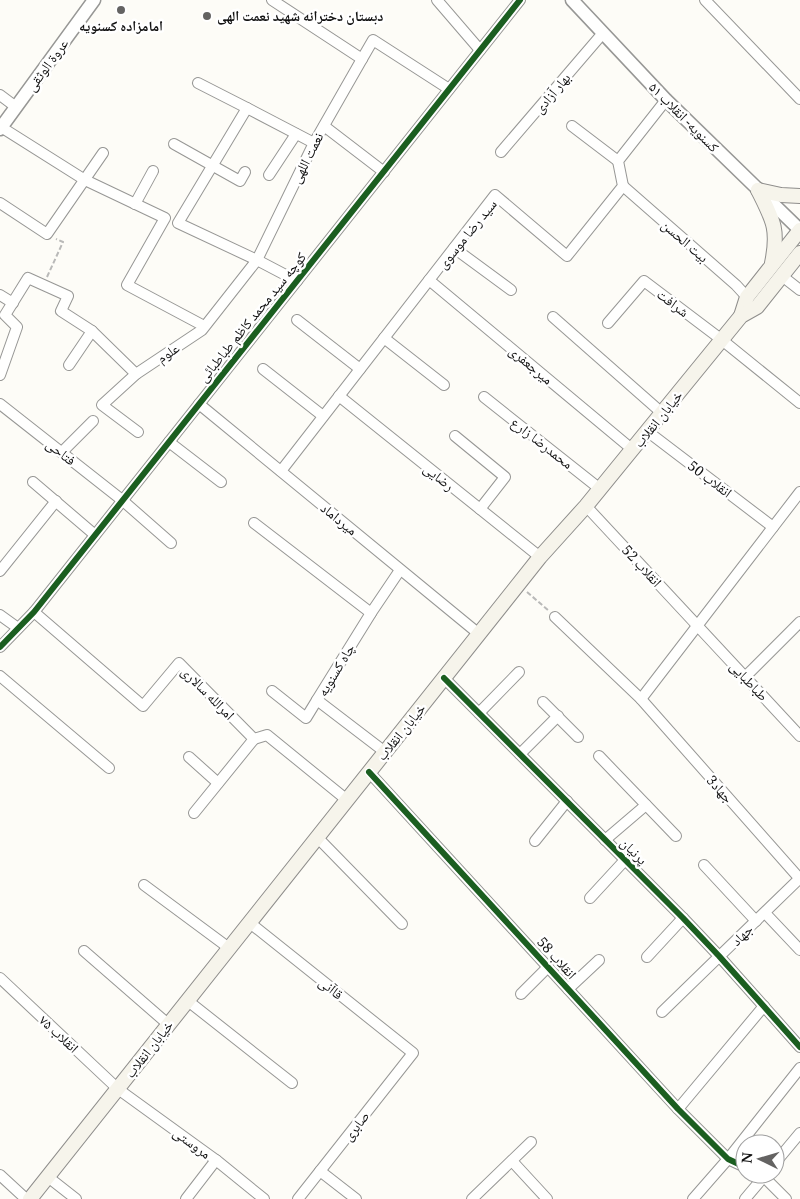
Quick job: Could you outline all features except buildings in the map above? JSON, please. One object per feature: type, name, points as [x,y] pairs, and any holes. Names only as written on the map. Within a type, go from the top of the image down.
[{"type":"main road","points":[[758,190],[781,195],[800,196]]},
{"type":"main road","points":[[758,190],[771,215],[775,230],[776,271]]},
{"type":"main road","name":"خیابان انقلاب","points":[[741,316],[757,307],[800,230]]},
{"type":"main road","name":"خیابان انقلاب","points":[[28,1199],[48,1177],[518,585],[633,450],[722,340],[741,316],[748,296],[800,253]]},
{"type":"street","name":"عروة الوثقی","points":[[1,128],[94,0]]},
{"type":"street","points":[[272,0],[362,59]]},
{"type":"street","points":[[437,0],[480,50]]},
{"type":"street","name":"کوچه سید محمد کاظم طباطبائی","points":[[0,647],[34,612],[520,0]]},
{"type":"street","name":"کسنویه- انقلاب ۵۱","points":[[572,0],[666,100],[800,230]]},
{"type":"street","points":[[705,0],[800,99]]},
{"type":"street","name":"بهار آزادی","points":[[501,152],[603,33]]},
{"type":"street","name":"نعمت اللهی","points":[[257,260],[314,143],[373,40],[449,89]]},
{"type":"street","points":[[198,83],[314,143]]},
{"type":"street","points":[[0,95],[16,107]]},
{"type":"street","points":[[618,161],[666,100]]},
{"type":"street","points":[[178,223],[247,108]]},
{"type":"street","points":[[324,126],[384,172]]},
{"type":"street","points":[[572,126],[618,161],[623,186]]},
{"type":"street","points":[[1,128],[85,180],[257,260],[297,281]]},
{"type":"street","points":[[269,175],[296,134]]},
{"type":"street","points":[[174,144],[240,181],[245,172]]},
{"type":"street","points":[[0,203],[47,234],[103,153]]},
{"type":"street","points":[[135,204],[153,172]]},
{"type":"street","name":"سید رضا موسوی","points":[[281,472],[495,195],[567,256],[623,186]]},
{"type":"street","name":"بیت الحسن","points":[[623,186],[748,296]]},
{"type":"street","points":[[166,218],[127,285],[204,326]]},
{"type":"street","points":[[454,248],[511,290]]},
{"type":"street","name":"علوم","points":[[138,432],[102,405],[136,374],[202,330],[257,260]]},
{"type":"street","points":[[776,271],[800,290]]},
{"type":"street","points":[[0,375],[17,327],[5,315],[28,278],[68,296],[61,311],[92,331],[136,374]]},
{"type":"street","name":"میرجعفری","points":[[429,280],[633,450]]},
{"type":"street","name":"شرافت","points":[[608,323],[644,281],[722,340]]},
{"type":"street","points":[[0,294],[12,303]]},
{"type":"street","points":[[553,317],[662,413]]},
{"type":"street","points":[[296,320],[360,369]]},
{"type":"street","points":[[69,365],[92,331]]},
{"type":"street","points":[[384,338],[444,384]]},
{"type":"street","points":[[722,340],[800,403]]},
{"type":"street","points":[[263,369],[323,416]]},
{"type":"street","name":"رضایی","points":[[339,396],[540,558]]},
{"type":"street","name":"محمدرضا زارع","points":[[484,397],[600,489]]},
{"type":"street","name":"فتاحی","points":[[0,404],[122,500],[171,543]]},
{"type":"street","name":"میرداماد","points":[[199,404],[479,634]]},
{"type":"street","points":[[62,452],[92,421]]},
{"type":"street","name":"انقلاب 50","points":[[648,431],[773,527]]},
{"type":"street","points":[[455,436],[505,478],[480,510]]},
{"type":"street","points":[[169,442],[221,482]]},
{"type":"street","points":[[33,482],[95,535]]},
{"type":"street","points":[[641,699],[800,492]]},
{"type":"street","points":[[0,571],[56,501]]},
{"type":"street","name":"انقلاب 52","points":[[586,506],[697,626]]},
{"type":"street","points":[[254,523],[371,613]]},
{"type":"street","name":"چاه کسنویه","points":[[385,752],[317,700],[400,570]]},
{"type":"street","name":"امرالله سالاری","points":[[34,612],[143,706],[179,664],[254,739]]},
{"type":"street","points":[[0,615],[18,628]]},
{"type":"street","name":"جهاد3","points":[[555,617],[641,699],[800,879]]},
{"type":"street","points":[[745,677],[800,622]]},
{"type":"street","name":"طباطبایی","points":[[697,626],[800,736]]},
{"type":"street","points":[[479,713],[519,672]]},
{"type":"street","points":[[0,676],[109,768]]},
{"type":"street","name":"پرنیان","points":[[444,678],[683,918],[800,1047]]},
{"type":"street","points":[[272,691],[306,718],[317,700]]},
{"type":"street","points":[[543,702],[578,737]]},
{"type":"street","points":[[520,754],[558,716]]},
{"type":"street","points":[[792,727],[800,719]]},
{"type":"street","points":[[194,812],[254,739],[267,735],[347,800]]},
{"type":"street","points":[[189,756],[218,783]]},
{"type":"street","points":[[599,756],[676,836]]},
{"type":"street","name":"انقلاب 58","points":[[369,772],[678,1109],[728,1159],[735,1162]]},
{"type":"street","points":[[536,841],[567,801]]},
{"type":"street","points":[[605,840],[646,805]]},
{"type":"street","points":[[317,838],[402,924]]},
{"type":"street","points":[[590,898],[625,860]]},
{"type":"street","points":[[704,865],[756,922]]},
{"type":"street","name":"جهاد","points":[[662,1012],[800,879]]},
{"type":"street","points":[[144,885],[229,948]]},
{"type":"street","points":[[765,912],[800,950]]},
{"type":"street","points":[[647,958],[683,918]]},
{"type":"street","name":"قاآنی","points":[[250,923],[413,1053]]},
{"type":"street","points":[[84,951],[168,1025]]},
{"type":"street","points":[[568,989],[599,960]]},
{"type":"street","points":[[521,994],[548,967]]},
{"type":"street","name":"انقلاب ۷۵","points":[[0,978],[118,1089]]},
{"type":"street","points":[[188,1001],[292,1083]]},
{"type":"street","points":[[678,1109],[764,1006]]},
{"type":"street","name":"صابری","points":[[298,1199],[413,1053]]},
{"type":"street","points":[[693,1199],[728,1159],[800,1068]]},
{"type":"street","name":"مروستی","points":[[118,1089],[216,1160],[264,1199]]},
{"type":"street","points":[[785,1152],[800,1135]]},
{"type":"street","points":[[472,1199],[531,1142]]},
{"type":"street","points":[[186,1199],[216,1160]]},
{"type":"street","points":[[512,1161],[547,1199]]},
{"type":"street","points":[[320,1171],[356,1199]]},
{"type":"street","points":[[0,1175],[28,1199]]},
{"type":"street","points":[[48,1177],[76,1199]]},
{"type":"street","points":[[745,1199],[756,1184]]},
{"type":"street","points":[[771,1184],[786,1199]]},
{"type":"path","points":[[44,285],[62,242],[47,234]]},
{"type":"path","points":[[518,585],[555,617]]},
{"type":"cycle path","points":[[0,647],[34,612],[520,0]]},
{"type":"cycle path","points":[[444,678],[683,918],[800,1047]]},
{"type":"cycle path","points":[[369,772],[678,1109],[728,1159],[735,1162]]},
{"type":"place","name":"امامزاده کسنویه","points":[[121,10]]},
{"type":"place","name":"دبستان دخترانه شهید نعمت الهی","points":[[207,16]]}]
